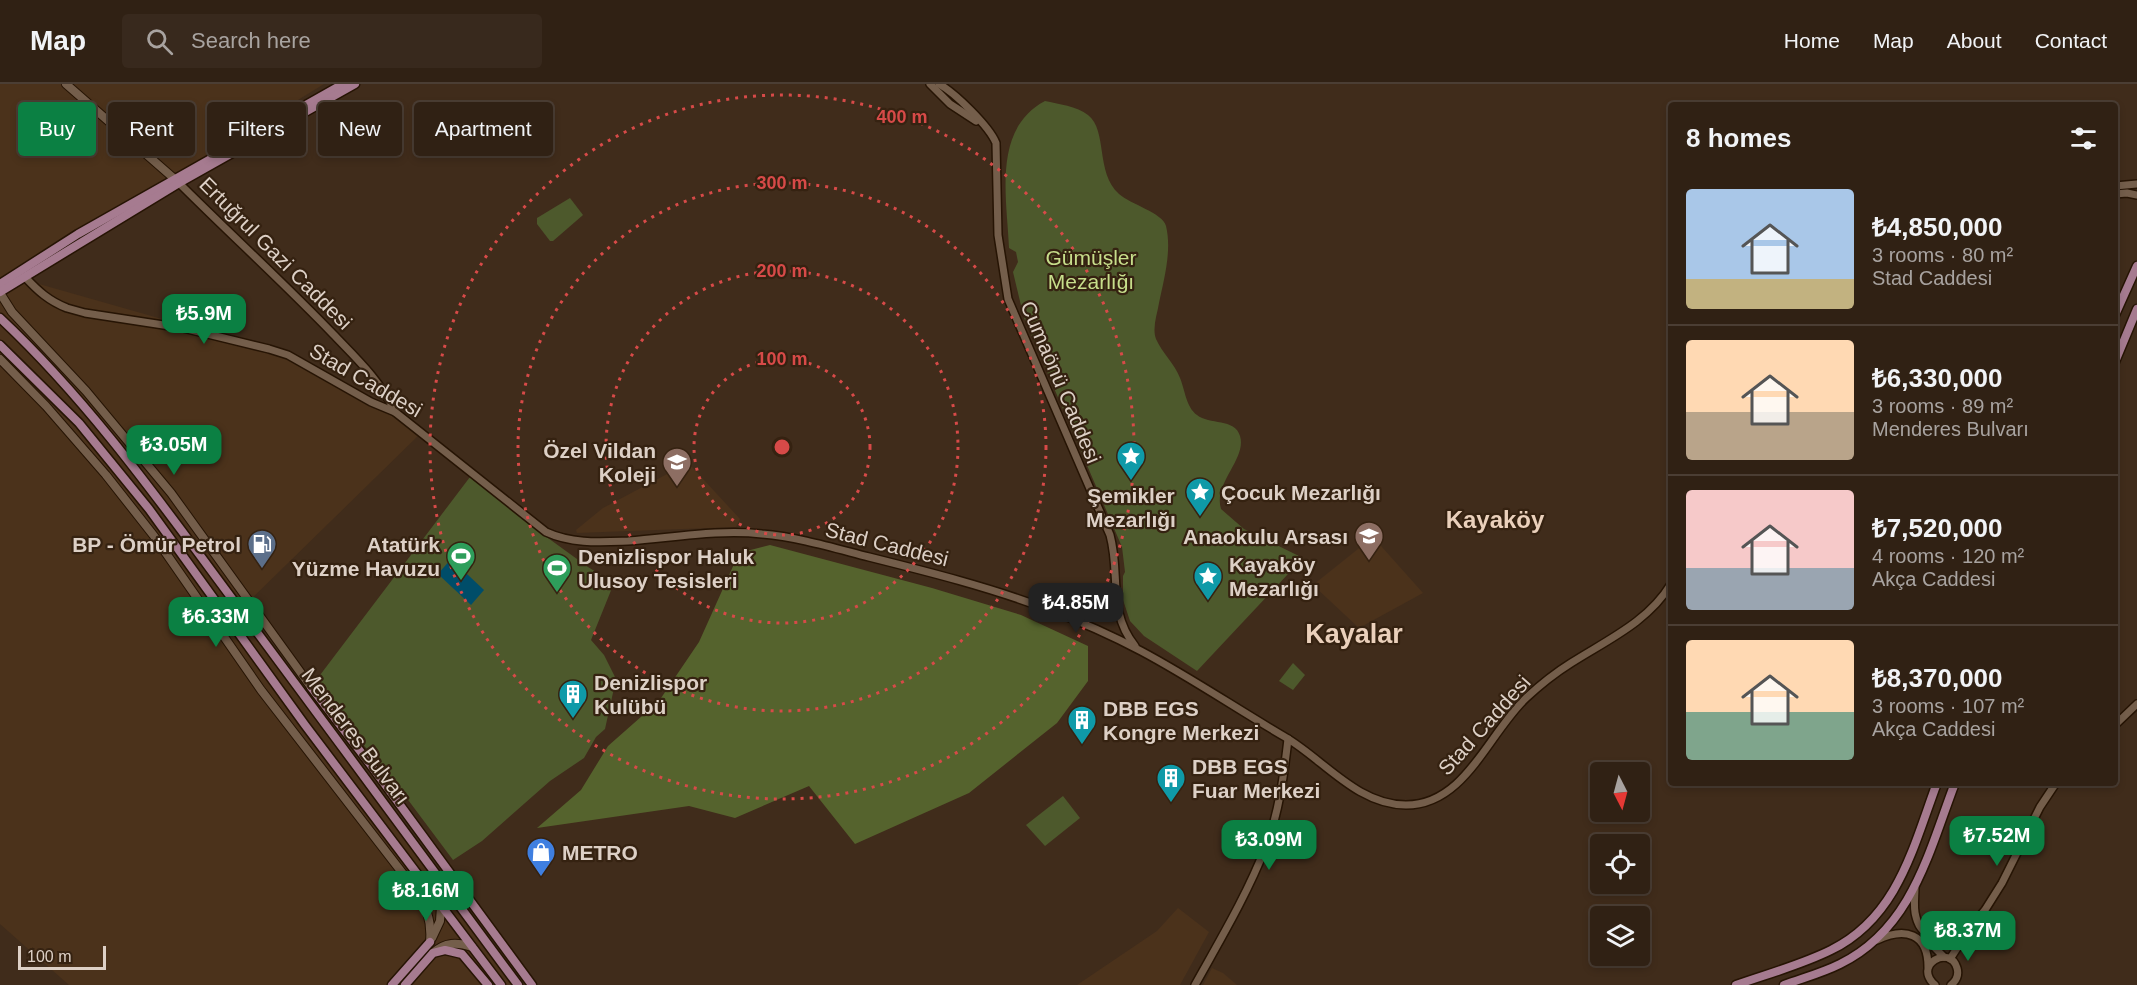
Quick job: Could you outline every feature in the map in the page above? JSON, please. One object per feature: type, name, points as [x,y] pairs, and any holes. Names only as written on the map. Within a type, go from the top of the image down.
[{"type":"main road","name":"Ertuğrul Gazi Caddesi","points":[[66,84],[177,181]]},
{"type":"main road","points":[[343,84],[177,181],[0,293],[12,312],[86,391],[171,493],[311,687],[532,985]]},
{"type":"main road","points":[[0,284],[64,242],[355,84]]},
{"type":"main road","points":[[2118,308],[2137,266]]},
{"type":"main road","points":[[2118,355],[2137,309]]},
{"type":"main road","name":"Menderes Bulvarı","points":[[0,318],[19,335],[90,414],[160,500],[518,985]]},
{"type":"main road","name":"Menderes Bulvarı","points":[[0,345],[79,423],[149,509],[312,734],[501,985]]},
{"type":"main road","points":[[0,359],[46,406],[106,475],[154,536],[261,690],[414,888],[427,910],[431,930],[430,942]]},
{"type":"main road","points":[[1736,985],[1821,955],[1845,942],[1868,924],[1896,889],[1936,786]]},
{"type":"main road","points":[[1784,985],[1840,964],[1869,944],[1896,916],[1915,887],[1954,786]]},
{"type":"main road","points":[[392,985],[430,942],[440,921],[441,906]]},
{"type":"main road","points":[[405,985],[433,953],[446,944],[471,947]]},
{"type":"main road","points":[[433,953],[453,951],[462,954],[488,985]]},
{"type":"street","name":"Cumaönü Caddesi","points":[[930,84],[956,109],[981,124]]},
{"type":"street","name":"Cumaönü Caddesi","points":[[939,84],[956,95],[996,142],[998,236],[1008,299],[1110,535],[1114,555],[1118,614],[1128,638],[1136,648]]},
{"type":"street","name":"Ertuğrul Gazi Caddesi","points":[[177,181],[320,320],[374,377],[387,395],[395,412]]},
{"type":"street","points":[[2118,186],[2137,183]]},
{"type":"street","points":[[2118,193],[2137,194]]},
{"type":"street","name":"Stad Caddesi","points":[[25,277],[45,297],[67,308],[85,313],[205,332],[288,355],[371,402],[395,412],[546,532],[555,536],[591,542],[750,533],[799,540],[994,590],[1049,610],[1136,648],[1288,739],[1346,783],[1380,800],[1403,805],[1440,798],[1470,768],[1523,701],[1570,664],[1633,625],[1659,602],[1668,588]]},
{"type":"street","points":[[2118,722],[2137,704]]},
{"type":"street","points":[[1195,985],[1241,901],[1267,844],[1281,789],[1288,739]]},
{"type":"street","points":[[1928,967],[1934,960],[1947,958],[1985,910],[2002,883],[2040,807],[2054,786]]},
{"type":"street","points":[[1915,887],[1915,913],[1918,923],[1937,951],[1958,970],[1956,980],[1951,985]]},
{"type":"street","points":[[1926,933],[1935,937],[1949,938],[1970,928]]},
{"type":"street","points":[[1869,944],[1892,934],[1912,936],[1925,947],[1928,967],[1925,985]]},
{"type":"street","points":[[1928,976],[1935,985]]},
{"type":"shaded area","points":[[0,84],[324,84],[295,102],[207,102],[207,156],[11,276],[288,355],[422,432],[240,610],[522,985],[69,985],[0,924]]},
{"type":"shaded area","name":"Özel Vildan Koleji","points":[[684,465],[691,466],[740,519],[736,527],[577,533],[576,530],[603,508]]},
{"type":"shaded area","name":"Anaokulu Arsası","points":[[1373,537],[1423,593],[1359,628],[1313,585]]},
{"type":"shaded area","points":[[1178,908],[1209,932],[1180,985],[1077,985],[1157,931]]},
{"type":"shaded area","points":[[1212,968],[1223,973],[1237,985],[1203,985]]},
{"type":"green space","name":"Gümüşler Mezarlığı","points":[[1045,101],[1073,107],[1088,115],[1098,131],[1104,164],[1112,185],[1124,198],[1164,221],[1168,236],[1168,255],[1155,321],[1156,339],[1178,373],[1193,412],[1202,418],[1233,427],[1240,436],[1239,453],[1222,490],[1221,509],[1244,529],[1303,558],[1197,671],[1144,636],[1130,621],[1123,600],[1125,572],[1122,547],[1024,318],[1013,272],[1018,262],[1016,252],[1009,248],[1006,166],[1017,129],[1028,113]]},
{"type":"green space","points":[[570,198],[583,215],[553,241],[550,241],[537,224],[537,218]]},
{"type":"green space","points":[[473,473],[548,538],[614,583],[591,640],[604,655],[616,679],[605,729],[596,737],[584,758],[550,781],[482,841],[453,860],[385,769],[311,687]]},
{"type":"green space","points":[[770,545],[932,588],[1021,615],[1088,646],[1088,681],[1057,723],[969,793],[855,844],[809,786],[735,818],[689,806],[537,828],[581,790],[608,746],[659,701],[699,642],[739,553]]},
{"type":"green space","points":[[1293,663],[1305,675],[1293,690],[1279,681]]},
{"type":"green space","points":[[1063,796],[1080,818],[1045,846],[1026,825]]},
{"type":"water","name":"Atatürk Yüzme Havuzu","points":[[451,559],[484,590],[471,605],[438,574]]},
{"type":"place","name":"Şemikler Mezarlığı","points":[[1131,482]]},
{"type":"place","name":"Özel Vildan Koleji","points":[[677,488]]},
{"type":"place","name":"Çocuk Mezarlığı","points":[[1200,518]]},
{"type":"place","name":"Anaokulu Arsası","points":[[1369,562]]},
{"type":"place","name":"BP - Ömür Petrol","points":[[262,570]]},
{"type":"place","name":"Atatürk Yüzme Havuzu","points":[[461,582]]},
{"type":"place","name":"Denizlispor Haluk Ulusoy Tesisleri","points":[[557,594]]},
{"type":"place","name":"Kayaköy Mezarlığı","points":[[1208,602]]},
{"type":"place","name":"Denizlispor Kulübü","points":[[573,720]]},
{"type":"place","name":"DBB EGS Kongre Merkezi","points":[[1082,746]]},
{"type":"place","name":"DBB EGS Fuar Merkezi","points":[[1171,804]]},
{"type":"place","name":"METRO","points":[[541,878]]},
{"type":"district","name":"Kayaköy","points":[[1495,519]]},
{"type":"district","name":"Kayalar","points":[[1354,634]]}]
